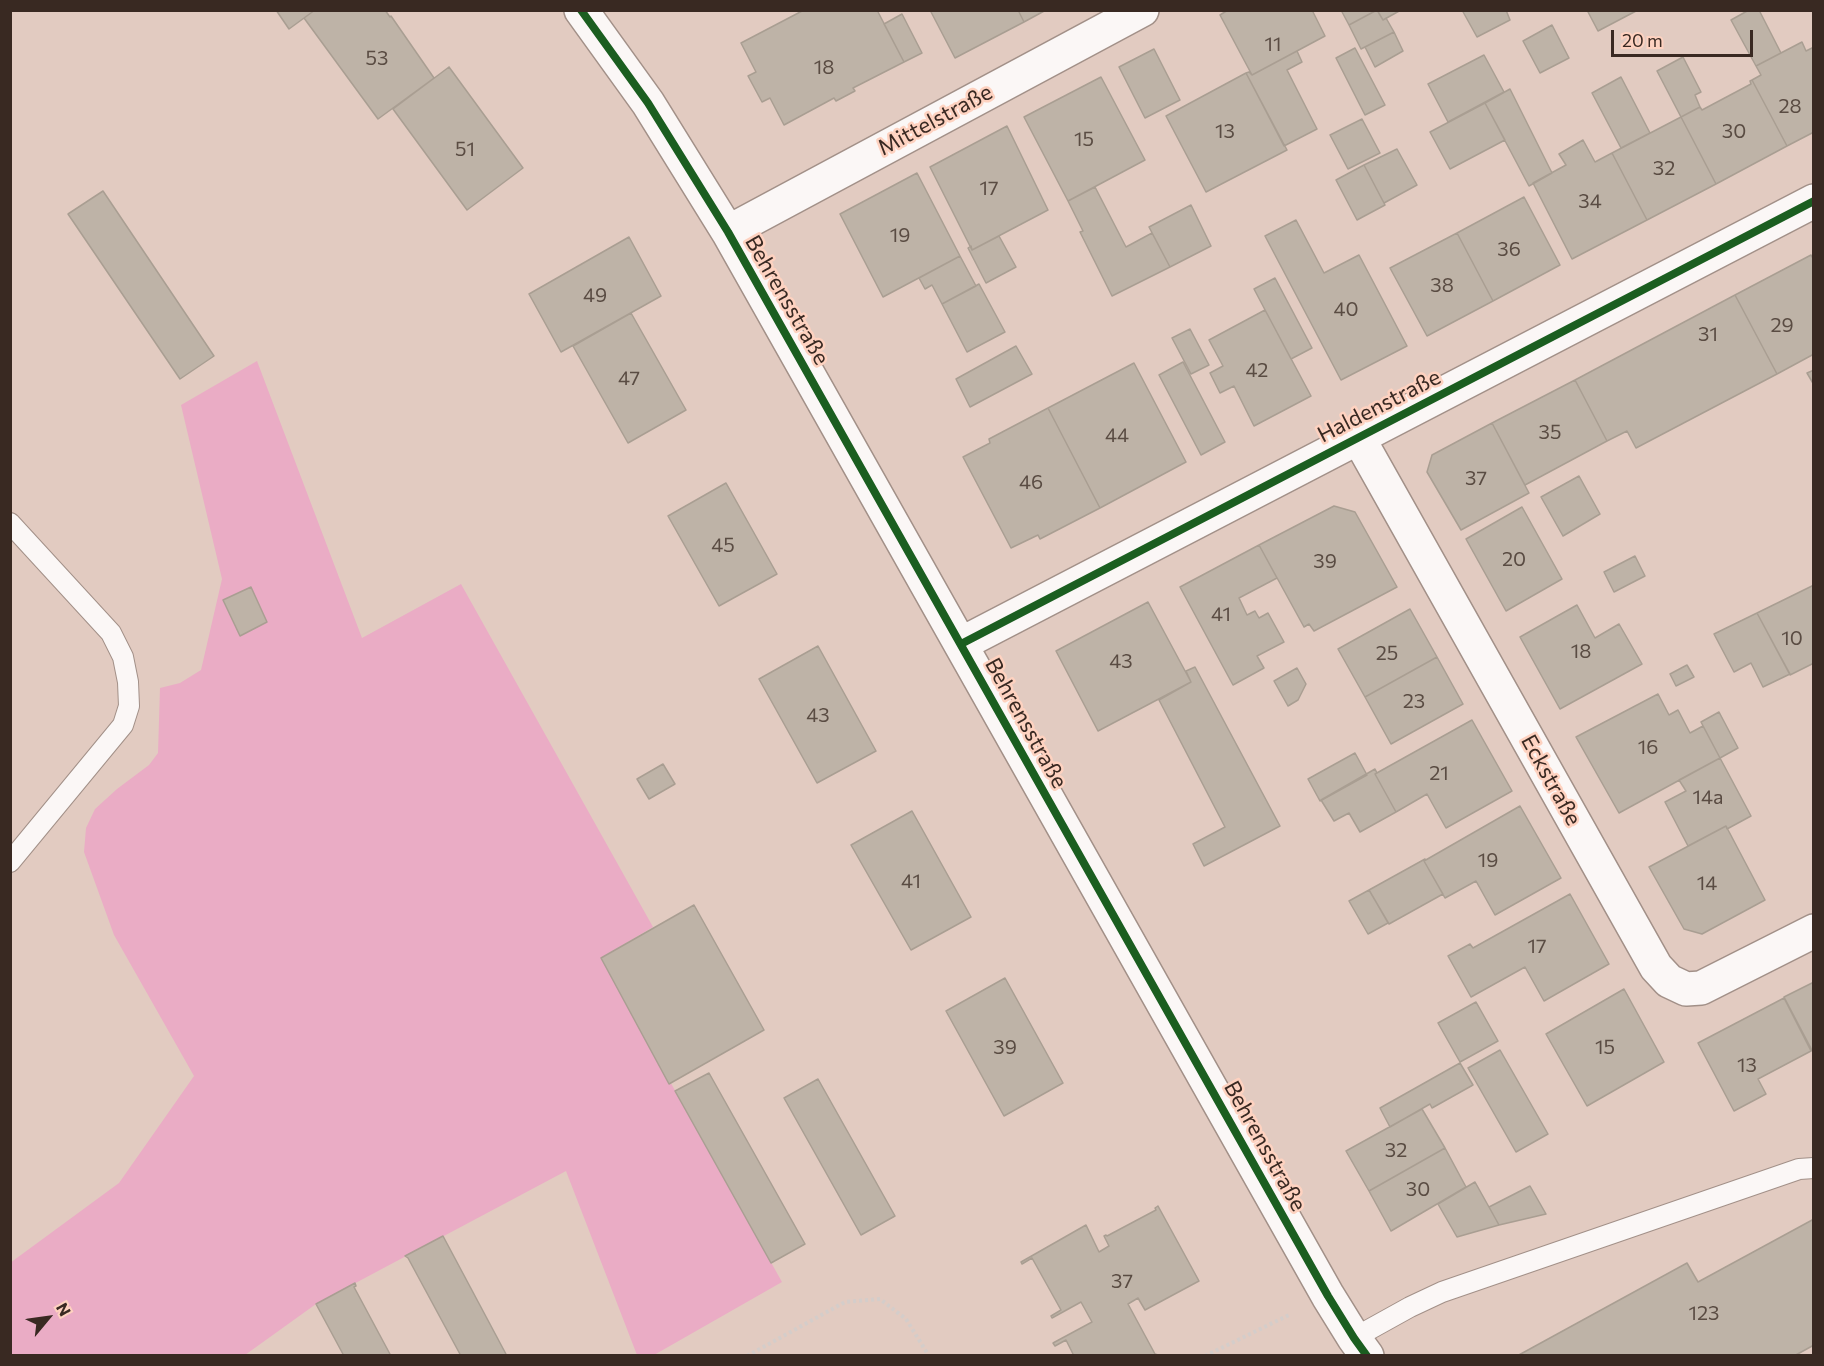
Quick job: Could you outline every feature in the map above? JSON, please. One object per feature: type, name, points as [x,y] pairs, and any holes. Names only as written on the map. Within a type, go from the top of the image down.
[{"type":"street","name":"Behrensstraße","points":[[581,10],[648,103],[728,232],[1360,1350]]},
{"type":"street","name":"Mittelstraße","points":[[728,232],[1142,10]]},
{"type":"street","name":"Haldenstraße","points":[[960,644],[1814,201]]},
{"type":"street","name":"Eckstraße","points":[[1358,437],[1656,967],[1669,981],[1686,989],[1701,988],[1814,931]]},
{"type":"lane","points":[[10,524],[111,633],[123,657],[128,682],[129,706],[123,725],[10,862]]},
{"type":"lane","points":[[1360,1350],[1410,1306],[1442,1292],[1798,1169],[1814,1168]]},
{"type":"path","points":[[1205,1356],[1328,1296]]},
{"type":"path","points":[[747,1356],[845,1302],[880,1299],[906,1319],[929,1356]]},
{"type":"shaded area","points":[[257,361],[362,638],[461,584],[653,927],[601,958],[782,1282],[654,1355],[637,1355],[566,1171],[316,1304],[245,1355],[11,1355],[10,1263],[119,1183],[194,1076],[114,935],[84,852],[86,828],[95,809],[149,765],[158,753],[160,688],[180,683],[201,670],[222,579],[181,405]]},
{"type":"building","points":[[276,10],[315,10],[289,29]]},
{"type":"building","points":[[315,10],[385,10],[434,78],[378,119],[304,18]]},
{"type":"building","points":[[804,10],[877,10],[904,62],[853,88],[855,91],[836,101],[834,98],[784,125],[770,98],[762,102],[748,76],[756,72],[741,43]]},
{"type":"building","points":[[930,10],[1018,10],[1024,22],[955,58]]},
{"type":"building","points":[[1018,10],[1046,10],[1024,22]]},
{"type":"building","points":[[1228,10],[1312,10],[1325,36],[1252,75],[1220,15]]},
{"type":"building","points":[[1341,10],[1377,10],[1349,25]]},
{"type":"building","points":[[1377,10],[1401,10],[1383,20]]},
{"type":"building","points":[[1377,10],[1383,20],[1386,18],[1394,32],[1361,49],[1349,25]]},
{"type":"building","points":[[1462,10],[1506,10],[1510,20],[1477,37]]},
{"type":"building","points":[[1587,10],[1638,10],[1598,31]]},
{"type":"building","points":[[1749,10],[1759,10],[1781,53],[1756,66],[1731,20]]},
{"type":"building","points":[[902,14],[922,53],[904,62],[884,24]]},
{"type":"building","points":[[1552,25],[1569,58],[1540,73],[1523,41]]},
{"type":"building","points":[[1394,32],[1403,51],[1375,67],[1365,47]]},
{"type":"building","points":[[1802,42],[1806,51],[1814,47],[1814,132],[1787,146],[1752,80],[1761,75],[1756,66]]},
{"type":"building","points":[[1355,48],[1385,105],[1365,115],[1336,58]]},
{"type":"building","points":[[1154,49],[1180,100],[1145,118],[1119,67]]},
{"type":"building","points":[[1297,51],[1302,62],[1287,70],[1317,129],[1284,146],[1246,73],[1249,72],[1252,75]]},
{"type":"building","points":[[1484,55],[1504,92],[1448,122],[1428,84]]},
{"type":"building","points":[[1683,57],[1701,92],[1695,95],[1700,107],[1681,117],[1657,71]]},
{"type":"building","points":[[449,67],[523,168],[467,210],[393,109]]},
{"type":"building","points":[[1246,73],[1287,150],[1206,192],[1166,116]]},
{"type":"building","points":[[1101,77],[1145,160],[1068,201],[1024,117]]},
{"type":"building","points":[[1621,77],[1650,133],[1621,148],[1592,93]]},
{"type":"building","points":[[1752,80],[1787,146],[1716,184],[1681,117],[1700,107],[1702,110],[1751,84]]},
{"type":"building","points":[[1510,89],[1552,173],[1529,186],[1485,103]]},
{"type":"building","points":[[1485,103],[1505,140],[1450,169],[1430,132]]},
{"type":"building","points":[[1681,117],[1716,184],[1647,220],[1612,153]]},
{"type":"building","points":[[1362,119],[1380,153],[1348,169],[1330,135]]},
{"type":"building","points":[[1007,126],[1048,210],[972,250],[930,167]]},
{"type":"building","points":[[1583,140],[1595,162],[1612,153],[1647,220],[1572,259],[1533,183],[1566,165],[1559,154]]},
{"type":"building","points":[[1397,149],[1417,185],[1384,203],[1364,165]]},
{"type":"building","points":[[1364,165],[1385,205],[1357,220],[1336,180]]},
{"type":"building","points":[[917,173],[960,256],[883,297],[840,214]]},
{"type":"building","points":[[1095,187],[1126,247],[1152,233],[1170,267],[1112,296],[1080,232],[1083,231],[1068,201]]},
{"type":"building","points":[[103,191],[214,356],[180,379],[68,214]]},
{"type":"building","points":[[1524,197],[1560,265],[1493,301],[1457,233]]},
{"type":"building","points":[[1191,205],[1211,246],[1170,267],[1149,227]]},
{"type":"building","points":[[1296,220],[1324,273],[1359,255],[1407,346],[1341,380],[1265,236]]},
{"type":"building","points":[[1457,233],[1493,301],[1427,336],[1390,268]]},
{"type":"building","points":[[999,236],[1016,267],[986,283],[968,248],[971,246],[972,250]]},
{"type":"building","points":[[629,237],[661,296],[561,352],[529,294]]},
{"type":"building","points":[[1811,255],[1814,260],[1814,354],[1777,374],[1735,295]]},
{"type":"building","points":[[960,256],[976,286],[942,304],[932,285],[925,289],[919,278]]},
{"type":"building","points":[[1275,278],[1312,348],[1291,359],[1254,289]]},
{"type":"building","points":[[979,284],[1005,332],[967,352],[942,304]]},
{"type":"building","points":[[1735,295],[1777,374],[1636,448],[1627,431],[1607,441],[1575,380]]},
{"type":"building","points":[[1265,310],[1311,396],[1254,426],[1234,386],[1220,393],[1210,373],[1223,366],[1209,340]]},
{"type":"building","points":[[631,313],[686,410],[628,443],[573,346]]},
{"type":"building","points":[[1190,329],[1209,365],[1191,374],[1172,338]]},
{"type":"building","points":[[1016,346],[1032,374],[970,407],[956,379]]},
{"type":"building","points":[[1183,362],[1225,442],[1201,455],[1159,375]]},
{"type":"building","points":[[1134,363],[1186,462],[1100,508],[1048,408]]},
{"type":"building","points":[[1814,370],[1814,385],[1807,373]]},
{"type":"building","points":[[1575,380],[1607,441],[1525,485],[1492,423]]},
{"type":"building","points":[[1048,408],[1100,508],[1040,539],[1038,535],[1011,548],[963,457],[990,443],[989,439]]},
{"type":"building","points":[[1492,423],[1529,493],[1461,530],[1427,472],[1432,455]]},
{"type":"building","points":[[1579,476],[1600,514],[1563,536],[1541,497]]},
{"type":"building","points":[[726,483],[777,574],[719,606],[668,516]]},
{"type":"building","points":[[1334,506],[1355,512],[1397,587],[1314,631],[1309,624],[1304,627],[1259,545]]},
{"type":"building","points":[[1522,507],[1562,579],[1506,611],[1466,539]]},
{"type":"building","points":[[1259,545],[1277,578],[1239,598],[1247,615],[1255,611],[1259,618],[1268,613],[1284,642],[1257,656],[1264,668],[1233,685],[1180,587]]},
{"type":"building","points":[[1635,556],[1645,576],[1614,592],[1604,572]]},
{"type":"building","points":[[1814,585],[1814,663],[1790,675],[1757,613]]},
{"type":"building","points":[[251,587],[267,622],[240,636],[223,600]]},
{"type":"building","points":[[1148,602],[1191,682],[1098,731],[1056,651]]},
{"type":"building","points":[[1577,605],[1595,638],[1619,624],[1642,664],[1560,709],[1520,637]]},
{"type":"building","points":[[1410,609],[1437,657],[1365,697],[1338,649]]},
{"type":"building","points":[[1757,613],[1790,674],[1763,687],[1751,663],[1734,672],[1714,634]]},
{"type":"building","points":[[818,646],[876,751],[817,783],[759,679]]},
{"type":"building","points":[[1437,657],[1463,704],[1391,744],[1365,697]]},
{"type":"building","points":[[1687,665],[1694,677],[1676,686],[1670,674]]},
{"type":"building","points":[[1195,667],[1280,826],[1204,866],[1193,844],[1225,827],[1159,700],[1191,682],[1186,671]]},
{"type":"building","points":[[1297,668],[1306,684],[1298,700],[1288,706],[1274,681]]},
{"type":"building","points":[[1658,694],[1669,715],[1678,710],[1690,733],[1703,726],[1720,758],[1619,813],[1576,737]]},
{"type":"building","points":[[1719,712],[1738,748],[1720,758],[1701,722]]},
{"type":"building","points":[[1472,720],[1512,791],[1446,828],[1427,794],[1396,812],[1375,774]]},
{"type":"building","points":[[1355,753],[1367,775],[1320,801],[1308,779]]},
{"type":"building","points":[[1720,758],[1751,816],[1688,846],[1665,802],[1686,791],[1679,780]]},
{"type":"building","points":[[663,764],[675,784],[649,799],[637,779]]},
{"type":"building","points":[[1375,769],[1377,773],[1375,774],[1396,812],[1360,832],[1349,813],[1334,821],[1321,800]]},
{"type":"building","points":[[1520,806],[1561,878],[1495,915],[1476,881],[1445,898],[1424,861]]},
{"type":"building","points":[[912,811],[971,917],[911,950],[851,845]]},
{"type":"building","points":[[1726,826],[1765,900],[1702,934],[1684,929],[1649,867]]},
{"type":"building","points":[[1425,859],[1424,861],[1443,894],[1389,924],[1369,890]]},
{"type":"building","points":[[1369,890],[1388,923],[1368,934],[1349,901]]},
{"type":"building","points":[[1570,894],[1609,964],[1544,1001],[1525,967],[1471,997],[1448,956],[1470,944],[1473,948]]},
{"type":"building","points":[[694,905],[764,1030],[669,1084],[601,958]]},
{"type":"building","points":[[1005,978],[1063,1083],[1004,1116],[946,1011]]},
{"type":"building","points":[[1814,982],[1814,1054],[1784,997]]},
{"type":"building","points":[[1624,989],[1664,1062],[1587,1106],[1546,1034]]},
{"type":"building","points":[[1784,998],[1811,1051],[1758,1079],[1766,1094],[1734,1111],[1698,1043]]},
{"type":"building","points":[[1476,1002],[1498,1041],[1460,1062],[1438,1023]]},
{"type":"building","points":[[1500,1050],[1548,1134],[1516,1152],[1468,1068]]},
{"type":"building","points":[[1460,1063],[1473,1085],[1432,1108],[1430,1104],[1390,1127],[1380,1108]]},
{"type":"building","points":[[709,1073],[805,1244],[771,1263],[675,1091]]},
{"type":"building","points":[[818,1079],[895,1216],[861,1235],[784,1098]]},
{"type":"building","points":[[1422,1109],[1445,1148],[1369,1191],[1346,1151]]},
{"type":"building","points":[[1445,1148],[1466,1187],[1391,1231],[1369,1191]]},
{"type":"building","points":[[1475,1182],[1499,1225],[1457,1237],[1438,1204]]},
{"type":"building","points":[[1530,1186],[1546,1214],[1499,1225],[1489,1207]]},
{"type":"building","points":[[1158,1206],[1199,1281],[1145,1310],[1138,1298],[1128,1304],[1155,1354],[1158,1355],[1074,1356],[1066,1340],[1055,1346],[1053,1343],[1092,1322],[1081,1302],[1052,1318],[1051,1316],[1061,1310],[1032,1258],[1022,1264],[1021,1262],[1086,1225],[1099,1252],[1109,1246],[1104,1236],[1156,1210]]},
{"type":"building","points":[[1814,1219],[1814,1345],[1794,1356],[1517,1356],[1687,1263],[1698,1282]]},
{"type":"building","points":[[443,1236],[507,1356],[461,1356],[405,1256]]},
{"type":"building","points":[[355,1283],[354,1287],[391,1356],[344,1356],[316,1304]]},
{"type":"cycle path","points":[[581,10],[648,103],[728,232],[1328,1296],[1367,1356]]},
{"type":"cycle path","points":[[961,644],[1814,201]]}]
